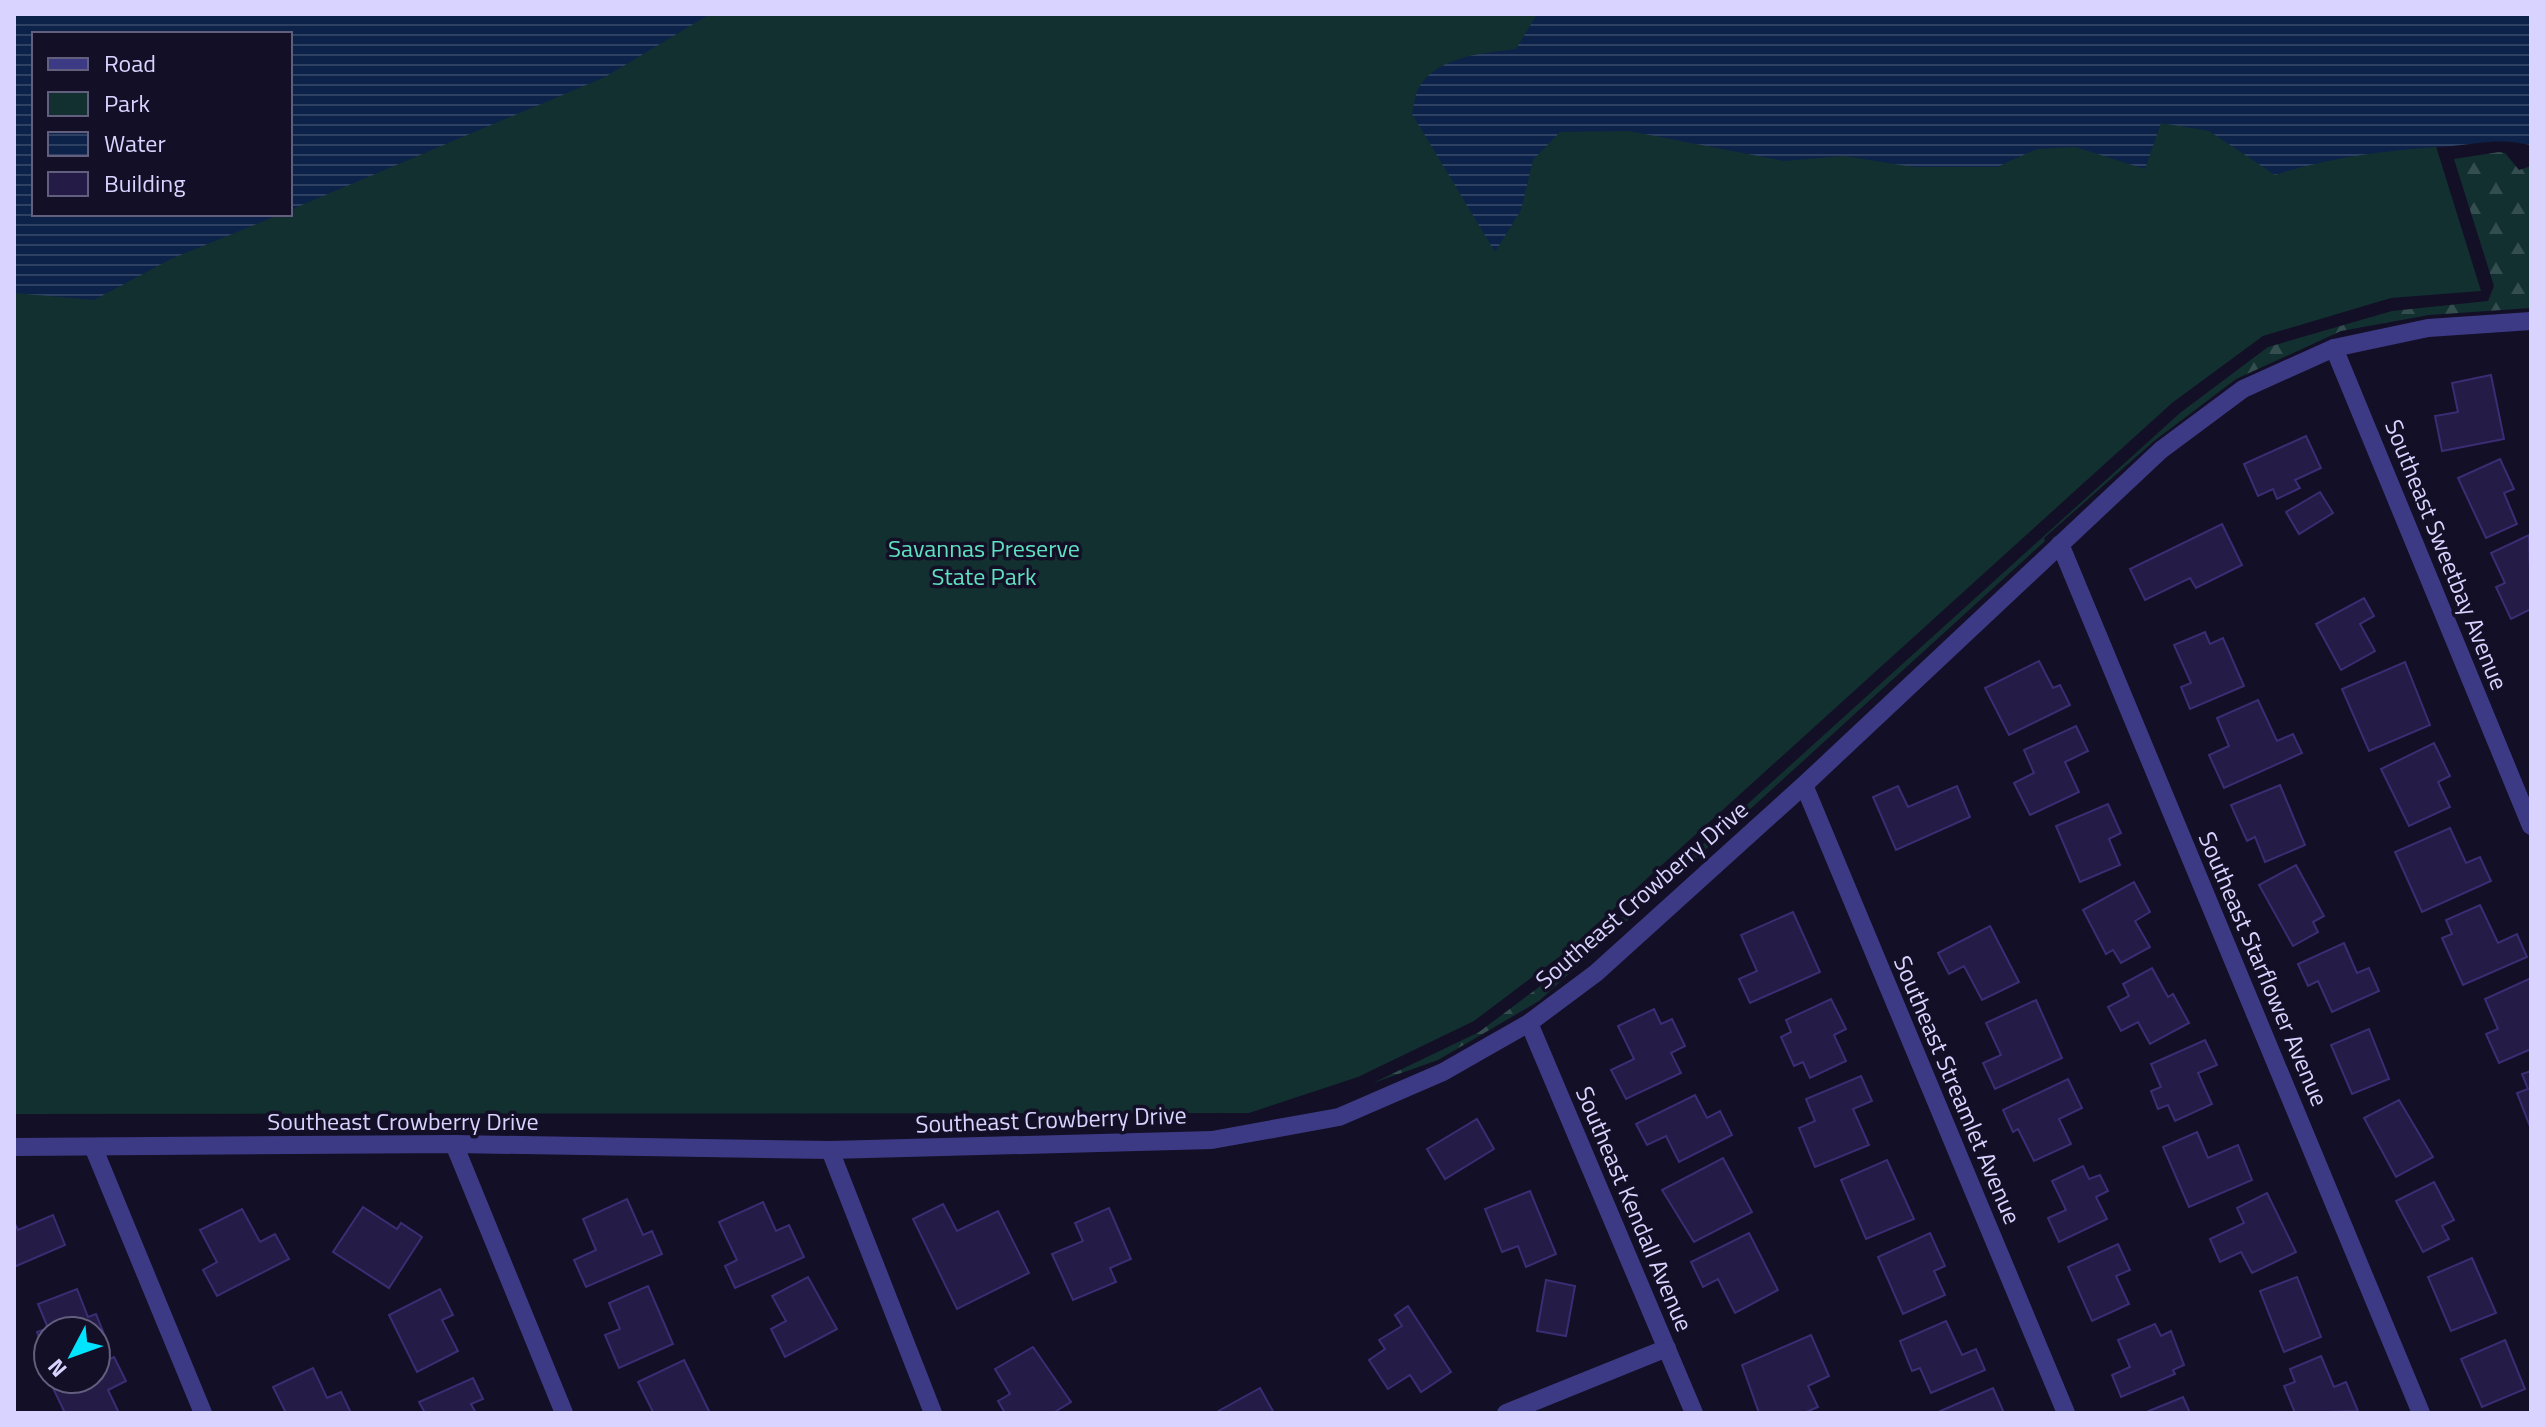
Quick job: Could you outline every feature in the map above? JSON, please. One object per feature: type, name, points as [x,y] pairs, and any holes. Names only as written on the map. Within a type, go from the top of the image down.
[{"type":"street","name":"Southeast Crowberry Drive","points":[[14,1147],[94,1149],[454,1144],[830,1150],[1212,1140],[1339,1117],[1443,1072],[1529,1023],[1596,973],[1804,785],[2161,450],[2243,389],[2334,348],[2428,328],[2531,321]]},
{"type":"street","name":"Southeast Sweetbay Avenue","points":[[2334,348],[2531,826]]},
{"type":"street","name":"Southeast Starflower Avenue","points":[[2060,544],[2421,1413]]},
{"type":"street","name":"Southeast Streamlet Avenue","points":[[1804,785],[2066,1413]]},
{"type":"street","name":"Southeast Kendall Avenue","points":[[1529,1023],[1694,1413]]},
{"type":"street","points":[[454,1144],[564,1413]]},
{"type":"street","points":[[94,1149],[203,1413]]},
{"type":"street","points":[[830,1150],[933,1413]]},
{"type":"street","points":[[1506,1413],[1667,1348]]},
{"type":"green space","name":"Savannas Preserve State Park","points":[[14,14],[2531,14],[2531,64],[2417,85],[2481,291],[2391,298],[2263,336],[2172,403],[1567,951],[1474,1021],[1358,1077],[1249,1113],[14,1114]]},
{"type":"green space","points":[[2505,153],[2519,170],[2531,166],[2531,308],[2429,315],[2341,331],[2236,379],[2154,441],[2044,538],[2045,541],[1539,1001],[1438,1060],[1373,1083],[1479,1032],[1574,961],[2180,413],[2268,347],[2392,311],[2488,301],[2494,286],[2454,159]]},
{"type":"water","points":[[14,14],[710,14],[605,77],[292,209],[292,32],[32,32],[32,216],[276,216],[171,259],[94,300],[14,293]]},
{"type":"water","points":[[1537,14],[2531,14],[2531,145],[2491,142],[2385,152],[2319,163],[2275,175],[2209,131],[2161,123],[2145,169],[2075,147],[2037,149],[1997,167],[1913,167],[1844,156],[1784,161],[1629,131],[1560,132],[1533,160],[1521,210],[1495,252],[1412,114],[1417,90],[1440,67],[1464,58],[1516,49]]},
{"type":"building","points":[[2491,375],[2504,439],[2442,451],[2435,416],[2458,412],[2452,383]]},
{"type":"building","points":[[2306,436],[2321,468],[2295,480],[2300,488],[2277,499],[2273,489],[2258,496],[2244,464]]},
{"type":"building","points":[[2500,459],[2514,489],[2504,493],[2517,524],[2486,538],[2458,478]]},
{"type":"building","points":[[2320,492],[2333,513],[2299,534],[2286,512]]},
{"type":"building","points":[[2222,524],[2242,565],[2196,588],[2190,578],[2145,600],[2130,569]]},
{"type":"building","points":[[2529,535],[2531,609],[2511,619],[2496,587],[2505,583],[2491,553]]},
{"type":"building","points":[[2364,598],[2374,616],[2360,624],[2375,651],[2341,670],[2316,624]]},
{"type":"building","points":[[2205,632],[2210,644],[2223,638],[2244,686],[2190,709],[2181,687],[2191,683],[2174,645]]},
{"type":"building","points":[[2039,661],[2053,688],[2060,685],[2070,705],[2009,735],[1985,688]]},
{"type":"building","points":[[2405,662],[2430,725],[2369,751],[2342,689]]},
{"type":"building","points":[[2258,700],[2277,741],[2293,734],[2302,753],[2224,788],[2209,755],[2229,746],[2217,718]]},
{"type":"building","points":[[2076,726],[2088,751],[2065,762],[2079,792],[2030,815],[2014,783],[2034,773],[2024,750]]},
{"type":"building","points":[[2434,743],[2450,776],[2438,782],[2450,807],[2409,826],[2381,769]]},
{"type":"building","points":[[2280,785],[2305,845],[2265,862],[2255,837],[2247,841],[2231,805]]},
{"type":"building","points":[[1898,786],[1908,807],[1957,786],[1970,817],[1896,850],[1873,797]]},
{"type":"building","points":[[2108,804],[2121,833],[2109,839],[2120,865],[2080,882],[2056,826]]},
{"type":"building","points":[[2450,828],[2466,863],[2480,857],[2491,881],[2422,912],[2395,852]]},
{"type":"building","points":[[2296,865],[2324,916],[2313,922],[2318,932],[2293,946],[2259,885]]},
{"type":"building","points":[[2134,882],[2150,912],[2135,921],[2150,947],[2121,963],[2113,950],[2106,954],[2083,910]]},
{"type":"building","points":[[2480,905],[2498,943],[2517,934],[2527,957],[2463,985],[2442,938],[2452,934],[2446,920]]},
{"type":"building","points":[[1793,912],[1820,972],[1750,1003],[1739,979],[1757,971],[1741,935]]},
{"type":"building","points":[[1990,926],[2019,982],[1982,1000],[1964,966],[1949,974],[1938,953]]},
{"type":"building","points":[[2344,943],[2357,973],[2369,968],[2379,991],[2332,1012],[2318,981],[2308,986],[2298,964]]},
{"type":"building","points":[[2152,968],[2168,997],[2173,994],[2189,1023],[2150,1044],[2138,1022],[2121,1031],[2108,1007],[2129,996],[2123,984]]},
{"type":"building","points":[[2531,978],[2531,1049],[2499,1063],[2486,1034],[2498,1029],[2485,999]]},
{"type":"building","points":[[1831,999],[1846,1029],[1834,1035],[1846,1061],[1810,1078],[1803,1062],[1794,1066],[1781,1037],[1791,1032],[1786,1020]]},
{"type":"building","points":[[2036,1000],[2062,1058],[1995,1089],[1983,1063],[2001,1055],[1986,1023]]},
{"type":"building","points":[[1654,1009],[1661,1024],[1672,1019],[1685,1046],[1671,1053],[1681,1073],[1626,1099],[1611,1070],[1634,1059],[1618,1026]]},
{"type":"building","points":[[2369,1029],[2389,1079],[2352,1094],[2331,1045]]},
{"type":"building","points":[[2205,1040],[2217,1065],[2198,1073],[2212,1104],[2175,1121],[2168,1105],[2158,1109],[2151,1091],[2161,1087],[2151,1064]]},
{"type":"building","points":[[2531,1071],[2531,1129],[2517,1093],[2528,1089],[2522,1074]]},
{"type":"building","points":[[1861,1076],[1872,1101],[1853,1109],[1869,1145],[1815,1167],[1799,1128],[1815,1121],[1806,1099]]},
{"type":"building","points":[[2068,1079],[2082,1108],[2059,1119],[2071,1144],[2034,1161],[2018,1129],[2013,1132],[2003,1110]]},
{"type":"building","points":[[1695,1095],[1707,1118],[1720,1111],[1732,1135],[1679,1162],[1666,1136],[1647,1145],[1636,1124]]},
{"type":"building","points":[[2399,1100],[2433,1157],[2396,1177],[2364,1118]]},
{"type":"building","points":[[1477,1119],[1494,1149],[1445,1179],[1427,1149]]},
{"type":"building","points":[[2197,1132],[2208,1158],[2238,1145],[2252,1180],[2189,1207],[2163,1147]]},
{"type":"building","points":[[1723,1158],[1752,1212],[1694,1242],[1662,1190]]},
{"type":"building","points":[[1887,1160],[1914,1219],[1866,1239],[1841,1180]]},
{"type":"building","points":[[2083,1166],[2089,1179],[2100,1175],[2108,1191],[2096,1197],[2107,1219],[2059,1242],[2048,1218],[2066,1210],[2052,1181]]},
{"type":"building","points":[[2434,1182],[2454,1220],[2442,1226],[2449,1239],[2423,1252],[2396,1201]]},
{"type":"building","points":[[1530,1191],[1556,1254],[1526,1267],[1518,1246],[1502,1252],[1485,1209]]},
{"type":"building","points":[[2267,1193],[2296,1252],[2252,1273],[2241,1252],[2220,1262],[2210,1239],[2244,1223],[2237,1208]]},
{"type":"building","points":[[627,1199],[643,1235],[652,1231],[662,1254],[586,1287],[574,1260],[596,1250],[583,1219]]},
{"type":"building","points":[[763,1202],[776,1231],[789,1225],[804,1257],[735,1288],[725,1266],[737,1260],[719,1222]]},
{"type":"building","points":[[943,1204],[957,1231],[998,1211],[1029,1273],[957,1309],[913,1219]]},
{"type":"building","points":[[363,1207],[397,1229],[401,1223],[422,1237],[389,1288],[333,1252]]},
{"type":"building","points":[[1109,1208],[1131,1259],[1110,1268],[1116,1282],[1073,1300],[1052,1254],[1083,1241],[1075,1223]]},
{"type":"building","points":[[242,1209],[260,1242],[275,1234],[289,1259],[217,1296],[203,1270],[217,1262],[200,1230]]},
{"type":"building","points":[[53,1215],[65,1245],[14,1267],[14,1222],[18,1230]]},
{"type":"building","points":[[1749,1233],[1778,1290],[1735,1313],[1718,1279],[1703,1287],[1691,1262]]},
{"type":"building","points":[[1930,1233],[1945,1266],[1934,1271],[1945,1295],[1903,1314],[1878,1257]]},
{"type":"building","points":[[2118,1244],[2130,1270],[2116,1276],[2129,1304],[2092,1321],[2068,1267]]},
{"type":"building","points":[[2472,1258],[2496,1313],[2451,1331],[2428,1277]]},
{"type":"building","points":[[808,1277],[837,1329],[785,1357],[771,1329],[786,1321],[772,1296]]},
{"type":"building","points":[[2297,1277],[2321,1337],[2284,1352],[2260,1291]]},
{"type":"building","points":[[1546,1280],[1575,1286],[1566,1336],[1537,1331]]},
{"type":"building","points":[[648,1286],[673,1344],[619,1368],[605,1335],[620,1329],[609,1303]]},
{"type":"building","points":[[77,1289],[87,1315],[43,1315],[38,1304]]},
{"type":"building","points":[[440,1289],[453,1315],[442,1320],[458,1351],[417,1372],[389,1315]]},
{"type":"building","points":[[1408,1306],[1451,1372],[1421,1392],[1410,1375],[1388,1389],[1369,1360],[1385,1349],[1379,1340],[1402,1326],[1395,1315]]},
{"type":"building","points":[[1946,1321],[1962,1355],[1976,1349],[1985,1370],[1931,1393],[1920,1368],[1912,1371],[1900,1341]]},
{"type":"building","points":[[2155,1324],[2161,1336],[2171,1331],[2184,1365],[2173,1370],[2175,1374],[2121,1397],[2112,1375],[2130,1367],[2118,1340]]},
{"type":"building","points":[[1811,1335],[1829,1376],[1808,1386],[1818,1407],[1804,1413],[1759,1413],[1742,1365]]},
{"type":"building","points":[[2505,1340],[2525,1389],[2482,1407],[2461,1359]]},
{"type":"building","points":[[1033,1347],[1071,1402],[1053,1413],[1005,1413],[998,1401],[1010,1394],[995,1369]]},
{"type":"building","points":[[2321,1356],[2334,1387],[2346,1382],[2358,1411],[2295,1413],[2284,1386],[2295,1382],[2290,1369]]},
{"type":"building","points":[[112,1358],[126,1381],[112,1388]]},
{"type":"building","points":[[684,1360],[710,1413],[650,1413],[653,1412],[638,1382]]},
{"type":"building","points":[[313,1368],[327,1398],[341,1392],[351,1413],[286,1413],[273,1387]]},
{"type":"building","points":[[473,1378],[483,1399],[471,1404],[476,1413],[425,1413],[419,1402]]},
{"type":"building","points":[[1260,1388],[1274,1413],[1215,1413]]},
{"type":"building","points":[[1993,1388],[2004,1413],[1936,1413]]},
{"type":"building","points":[[56,1395],[110,1395],[119,1413],[65,1413]]},
{"type":"building","points":[[2183,1397],[2190,1413],[2144,1413]]}]
